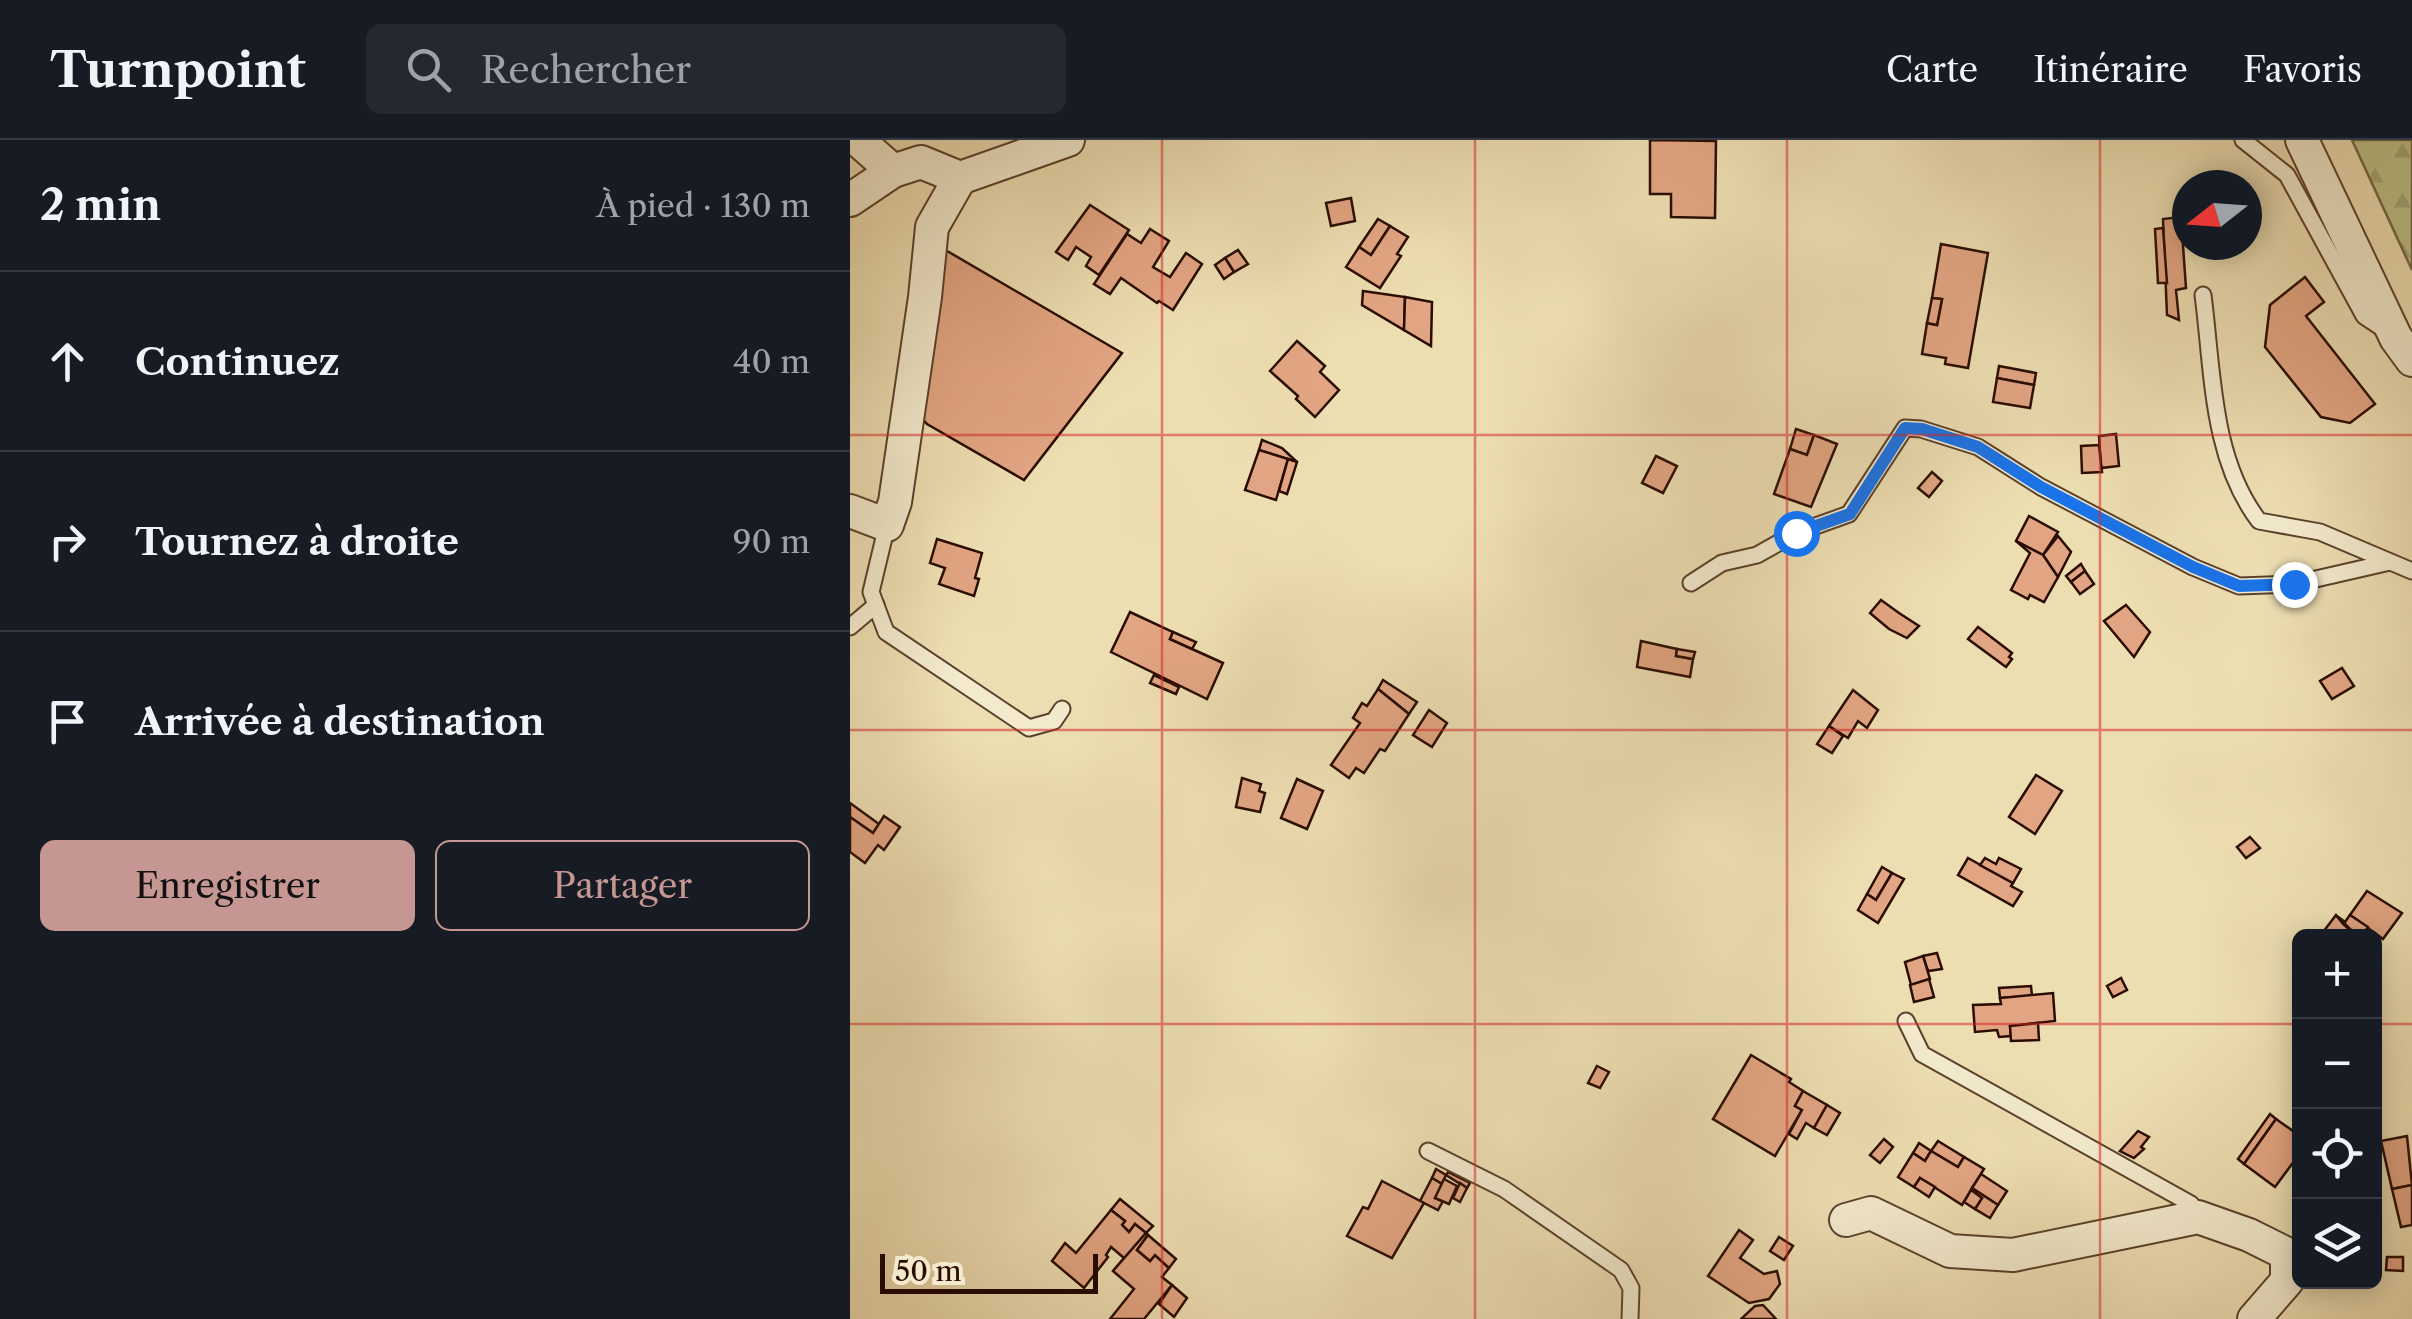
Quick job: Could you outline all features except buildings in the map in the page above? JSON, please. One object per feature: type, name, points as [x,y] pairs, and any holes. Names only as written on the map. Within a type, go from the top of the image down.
[{"type":"street","points":[[858,140],[960,178],[1068,140]]},
{"type":"street","points":[[2302,140],[2404,350]]},
{"type":"street","points":[[850,200],[911,161]]},
{"type":"street","points":[[850,511],[887,525],[895,502],[926,296],[932,227],[960,178]]},
{"type":"street","points":[[1846,1220],[1871,1213],[1950,1251],[2012,1255],[2198,1217],[2292,1252]]},
{"type":"street","points":[[2254,1319],[2286,1281],[2292,1260]]},
{"type":"lane","points":[[2242,140],[2286,175],[2364,316],[2404,350]]},
{"type":"lane","points":[[2203,295],[2224,450],[2241,497],[2260,521],[2320,532],[2412,572]]},
{"type":"lane","points":[[1691,583],[1722,563],[1757,555],[1796,533],[1850,514],[1905,428],[1922,429],[1978,447],[2041,487],[2193,567],[2239,586],[2294,584],[2390,562]]},
{"type":"lane","points":[[887,525],[871,592],[886,632],[1029,728],[1054,722],[1062,709]]},
{"type":"lane","points":[[850,626],[876,605]]},
{"type":"lane","points":[[1906,1021],[1922,1054],[2192,1204],[2198,1217]]},
{"type":"lane","points":[[1428,1150],[1504,1189],[1621,1270],[1632,1288],[1630,1319]]},
{"type":"green space","points":[[2352,140],[2412,140],[2412,270]]},
{"type":"route","points":[[1796,533],[1850,514],[1905,428],[1922,429],[1978,447],[2041,487],[2193,567],[2239,586],[2294,584]]}]
